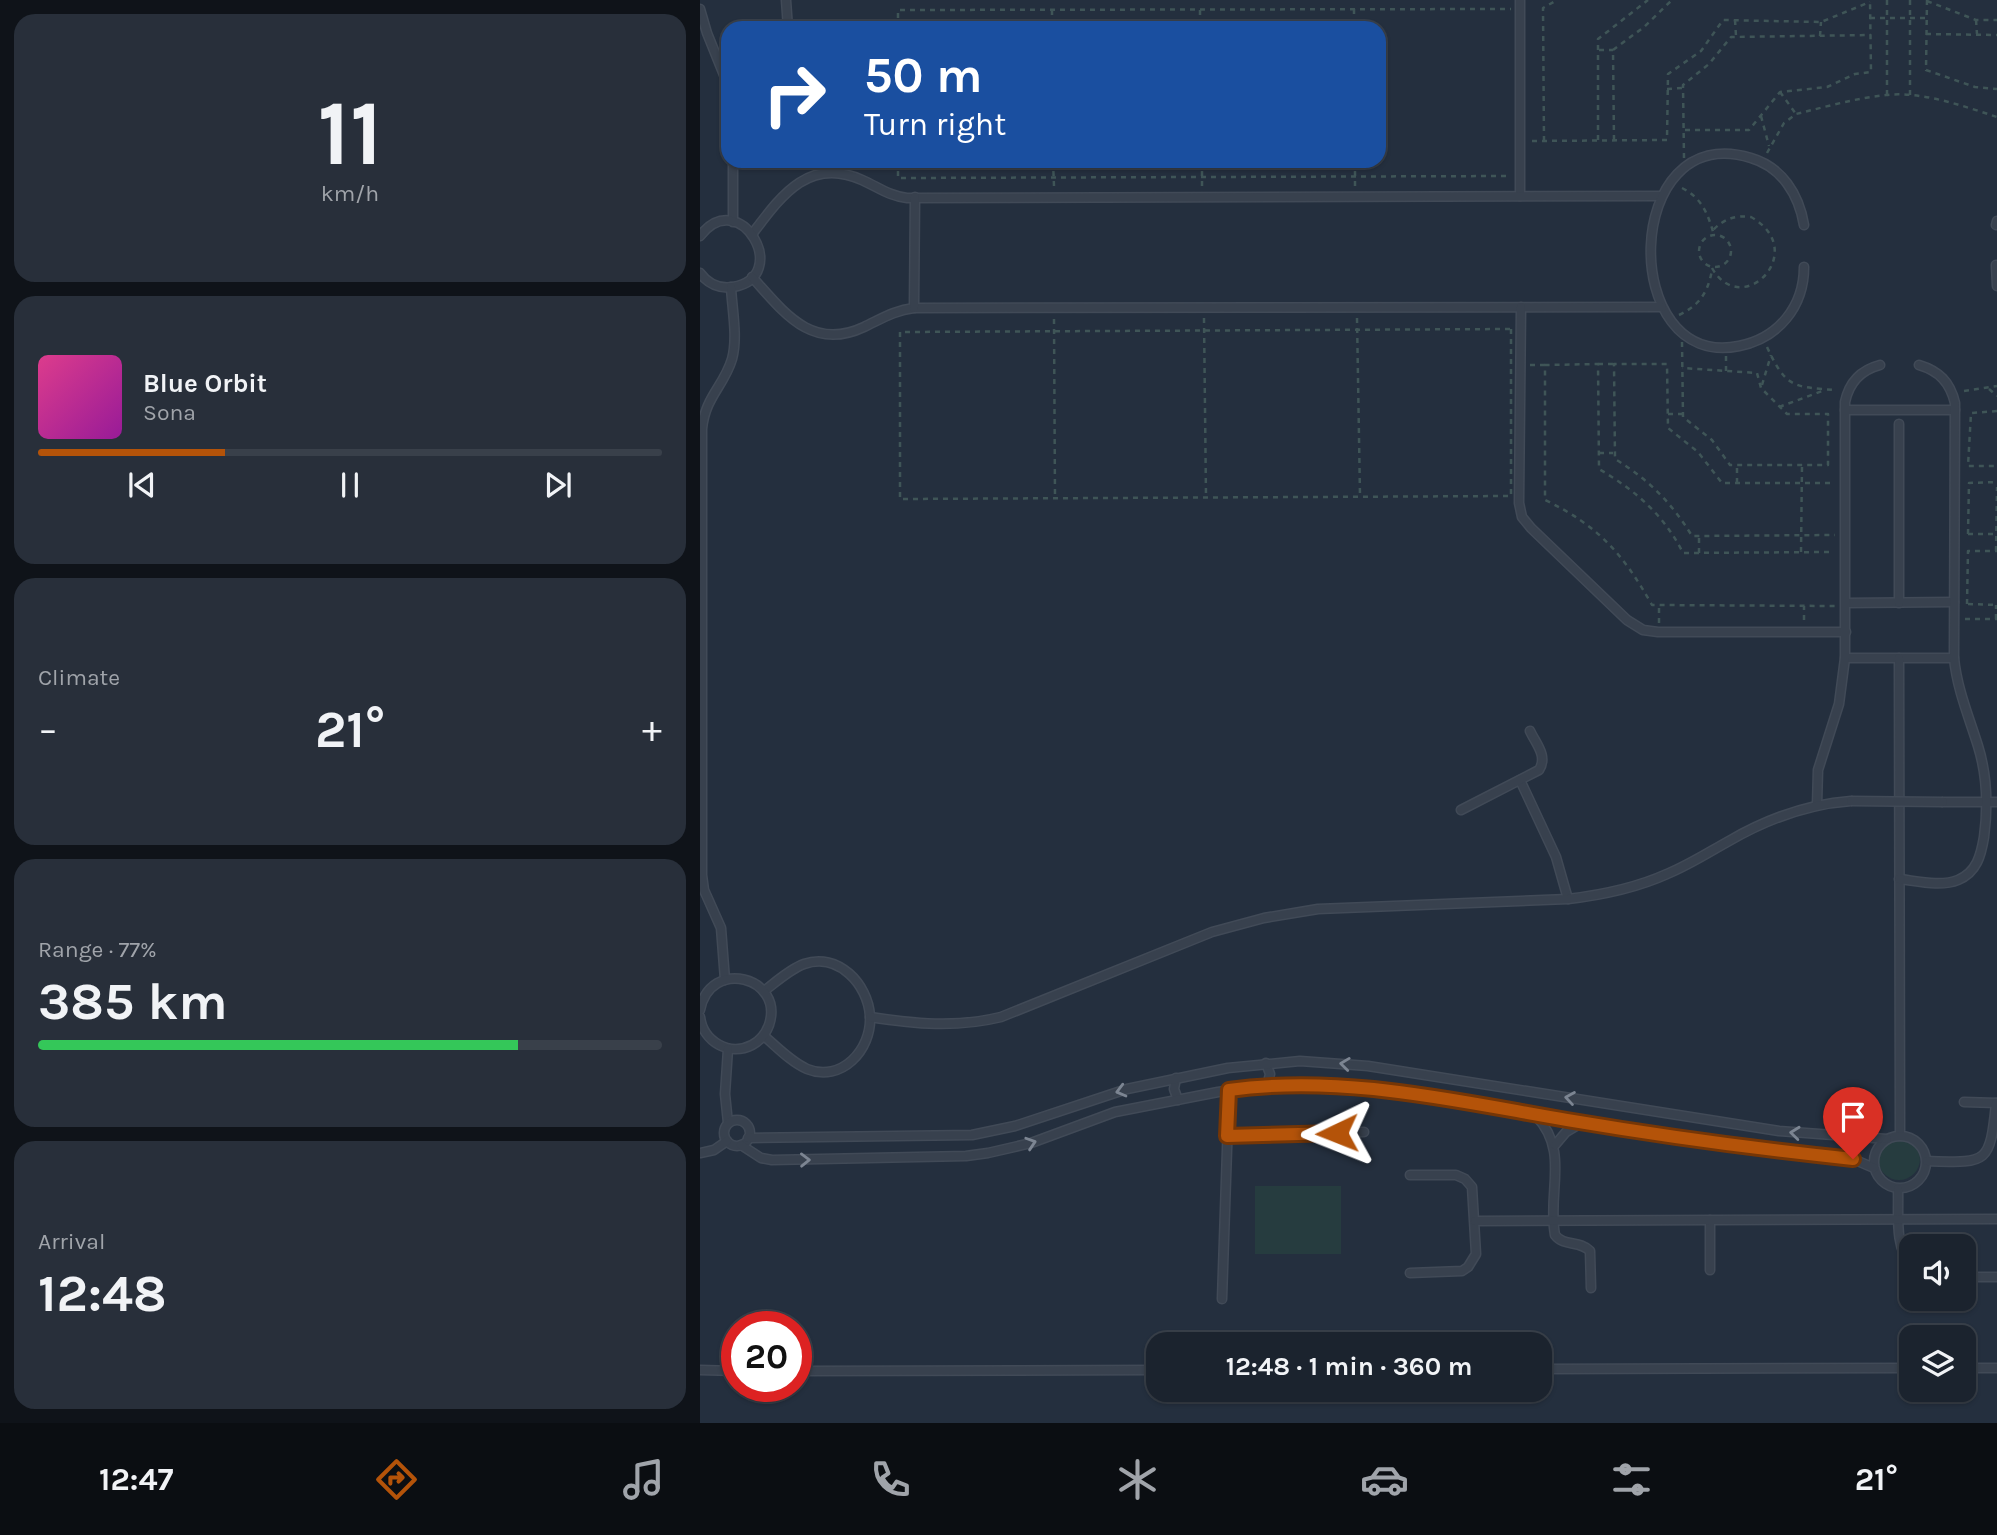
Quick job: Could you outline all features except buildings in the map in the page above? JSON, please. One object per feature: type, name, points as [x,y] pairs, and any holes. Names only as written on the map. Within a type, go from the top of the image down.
[{"type":"lane","points":[[786,0],[788,21]]},
{"type":"lane","points":[[1520,0],[1520,196]]},
{"type":"lane","points":[[700,9],[706,33],[721,62]]},
{"type":"lane","points":[[1804,225],[1798,200],[1773,169],[1743,155],[1723,154],[1684,168],[1669,183],[1654,214],[1652,232],[1655,291],[1669,319],[1682,332],[1699,342],[1726,348],[1763,338],[1783,323],[1797,303],[1802,292],[1804,267]]},
{"type":"lane","points":[[733,168],[733,222]]},
{"type":"lane","points":[[753,233],[783,194],[803,180],[840,174],[853,176],[891,195],[915,197],[1661,196]]},
{"type":"lane","points":[[914,308],[915,197]]},
{"type":"lane","points":[[701,233],[717,223],[733,222],[753,233],[760,247],[759,263],[752,277],[738,285],[715,285],[701,276]]},
{"type":"lane","points":[[1996,265],[1997,286]]},
{"type":"lane","points":[[752,277],[795,323],[825,334],[856,331],[897,311],[914,308],[1662,307]]},
{"type":"lane","points":[[725,979],[721,928],[704,890],[702,875],[702,429],[708,401],[727,370],[734,351],[731,287]]},
{"type":"lane","points":[[1521,307],[1519,503],[1522,517],[1531,528],[1627,621],[1643,630],[1846,632]]},
{"type":"lane","points":[[1817,806],[1818,770],[1839,704],[1845,658],[1847,394],[1856,378],[1870,368],[1880,365]]},
{"type":"lane","points":[[1899,879],[1944,883],[1961,879],[1968,874],[1982,853],[1986,802],[1982,764],[1961,695],[1954,658],[1953,393],[1944,378],[1919,365]]},
{"type":"lane","points":[[1845,410],[1955,410]]},
{"type":"lane","points":[[1899,424],[1899,603]]},
{"type":"lane","points":[[1846,604],[1954,602]]},
{"type":"lane","points":[[1845,658],[1954,658]]},
{"type":"lane","points":[[1899,658],[1900,1136]]},
{"type":"lane","points":[[1461,810],[1539,770],[1543,764],[1543,756],[1530,731]]},
{"type":"lane","points":[[1520,780],[1559,864],[1568,899]]},
{"type":"lane","points":[[870,1017],[935,1026],[993,1019],[1212,932],[1264,918],[1318,909],[1568,899],[1619,891],[1667,875],[1749,830],[1790,813],[1817,806],[1851,802],[1997,802]]},
{"type":"lane","points":[[764,991],[803,964],[819,961],[835,963],[849,972],[859,985],[870,1017],[862,1048],[849,1065],[836,1071],[808,1069],[764,1035]]},
{"type":"lane","points":[[700,1010],[703,993],[725,979],[742,979],[764,991],[771,1013],[764,1035],[751,1046],[736,1049],[720,1046],[707,1036],[700,1017]]},
{"type":"lane","points":[[728,1049],[725,1094],[728,1124],[724,1132],[727,1141],[741,1145],[761,1158],[772,1160],[966,1156],[1031,1143],[1115,1112],[1229,1090],[1322,1085],[1365,1088],[1741,1147],[1853,1159],[1874,1168],[1886,1185],[1898,1189],[1911,1186],[1921,1179],[1927,1161],[1919,1143],[1900,1136],[1888,1139],[1779,1131],[1357,1065],[1312,1062],[1266,1063],[1176,1078],[1104,1095],[1015,1126],[972,1135],[748,1138]]},
{"type":"lane","points":[[1266,1063],[1270,1074],[1268,1086]]},
{"type":"lane","points":[[1176,1078],[1174,1089],[1178,1100]]},
{"type":"lane","points":[[1222,1299],[1229,1090]]},
{"type":"lane","points":[[1927,1161],[1964,1162],[1982,1156],[1992,1140],[1997,1103],[1964,1101]]},
{"type":"lane","points":[[1536,1115],[1547,1128],[1555,1145],[1554,1231],[1560,1241],[1583,1245],[1590,1251],[1591,1288]]},
{"type":"lane","points":[[728,1124],[737,1120],[746,1124],[748,1138],[741,1145]]},
{"type":"lane","points":[[1555,1145],[1566,1132],[1581,1123]]},
{"type":"lane","points":[[1227,1136],[1364,1132]]},
{"type":"lane","points":[[1874,1168],[1878,1149],[1888,1139]]},
{"type":"lane","points":[[700,1153],[715,1150],[727,1141]]},
{"type":"lane","points":[[1410,1175],[1456,1175],[1465,1179],[1472,1187],[1475,1194],[1476,1254],[1468,1267],[1454,1272],[1410,1273]]},
{"type":"lane","points":[[1898,1189],[1900,1234]]},
{"type":"lane","points":[[1475,1221],[1997,1219]]},
{"type":"lane","points":[[1710,1220],[1710,1270]]},
{"type":"lane","points":[[1976,1277],[1997,1277]]},
{"type":"lane","points":[[1552,1369],[1899,1368]]},
{"type":"lane","points":[[1976,1368],[1997,1368]]},
{"type":"lane","points":[[700,1370],[721,1371]]},
{"type":"lane","points":[[812,1371],[1146,1370]]},
{"type":"path","points":[[1544,141],[1543,8],[1557,0]]},
{"type":"path","points":[[1598,140],[1598,39],[1648,0]]},
{"type":"path","points":[[1598,50],[1613,50],[1644,27],[1672,0]]},
{"type":"path","points":[[1886,0],[1887,95]]},
{"type":"path","points":[[1910,0],[1910,95]]},
{"type":"path","points":[[1997,20],[1976,20],[1927,0],[1926,69],[1975,87],[1997,89]]},
{"type":"path","points":[[1520,141],[1667,139],[1668,74],[1701,51],[1723,20],[1821,22],[1870,1],[1871,72],[1855,74],[1827,87],[1780,92],[1749,130],[1683,130]]},
{"type":"path","points":[[1354,9],[1354,21]]},
{"type":"path","points":[[898,21],[898,10],[1511,9]]},
{"type":"path","points":[[1052,10],[1052,21]]},
{"type":"path","points":[[1200,10],[1200,21]]},
{"type":"path","points":[[1871,18],[1926,18]]},
{"type":"path","points":[[1735,20],[1736,36]]},
{"type":"path","points":[[1976,20],[1977,35]]},
{"type":"path","points":[[1820,36],[1821,22]]},
{"type":"path","points":[[1926,34],[1997,35]]},
{"type":"path","points":[[1684,168],[1682,85],[1709,64],[1731,37],[1871,35]]},
{"type":"path","points":[[1613,50],[1614,140]]},
{"type":"path","points":[[1667,89],[1682,88]]},
{"type":"path","points":[[1780,92],[1796,114]]},
{"type":"path","points":[[1762,162],[1784,122],[1796,114],[1887,95],[1910,95],[1997,117]]},
{"type":"path","points":[[1990,115],[1997,109]]},
{"type":"path","points":[[1761,116],[1769,148]]},
{"type":"path","points":[[898,168],[898,178],[1510,176]]},
{"type":"path","points":[[1054,168],[1054,197]]},
{"type":"path","points":[[1202,168],[1202,197]]},
{"type":"path","points":[[1355,168],[1356,197]]},
{"type":"path","points":[[1669,183],[1699,200],[1708,215],[1714,235]]},
{"type":"path","points":[[1713,230],[1734,216],[1751,217],[1770,233],[1775,249],[1769,272],[1751,286],[1738,287],[1726,283],[1713,268],[1703,263],[1698,248],[1704,239],[1714,235],[1725,239],[1731,249],[1731,255],[1724,265],[1713,268]]},
{"type":"path","points":[[1669,319],[1698,303],[1709,286],[1713,268]]},
{"type":"path","points":[[1054,307],[1055,498]]},
{"type":"path","points":[[1204,307],[1206,497]]},
{"type":"path","points":[[1357,307],[1360,496]]},
{"type":"path","points":[[1511,329],[1511,496],[900,499],[900,332],[1357,330],[1511,329]]},
{"type":"path","points":[[1682,332],[1682,368],[1684,417],[1712,440],[1730,466],[1828,465],[1828,414],[1787,415],[1761,388],[1757,373],[1682,368]]},
{"type":"path","points":[[1763,338],[1781,373],[1792,383],[1803,388],[1836,390]]},
{"type":"path","points":[[1726,348],[1726,371]]},
{"type":"path","points":[[1761,388],[1771,355]]},
{"type":"path","points":[[1614,363],[1615,459],[1644,478],[1669,503],[1692,536],[1846,535]]},
{"type":"path","points":[[1598,364],[1599,469],[1647,502],[1668,526],[1684,553],[1829,552]]},
{"type":"path","points":[[1830,483],[1722,483],[1699,452],[1668,428],[1667,364],[1545,365],[1545,500],[1575,516],[1604,538],[1631,568],[1651,606],[1846,604]]},
{"type":"path","points":[[1964,391],[1997,386]]},
{"type":"path","points":[[1989,388],[1997,396]]},
{"type":"path","points":[[1779,407],[1829,389]]},
{"type":"path","points":[[1997,411],[1971,413],[1968,466],[1997,466]]},
{"type":"path","points":[[1668,414],[1684,414]]},
{"type":"path","points":[[1599,453],[1615,453]]},
{"type":"path","points":[[1737,465],[1737,483]]},
{"type":"path","points":[[1801,552],[1802,465]]},
{"type":"path","points":[[1997,482],[1969,483],[1968,534],[1997,534]]},
{"type":"path","points":[[1954,619],[1996,619],[1996,604],[1967,604],[1968,551],[1996,551],[1997,488]]},
{"type":"path","points":[[1699,536],[1699,553]]},
{"type":"path","points":[[1658,632],[1659,606]]},
{"type":"path","points":[[1803,632],[1804,606]]},
{"type":"green space","points":[[1899,1138],[1914,1144],[1920,1159],[1914,1174],[1899,1180],[1884,1174],[1878,1159],[1884,1144]]},
{"type":"green space","points":[[1255,1186],[1341,1186],[1341,1254],[1255,1254]]},
{"type":"route","points":[[1337,1133],[1227,1136],[1229,1090],[1278,1084],[1365,1088],[1685,1139],[1853,1159]]}]
